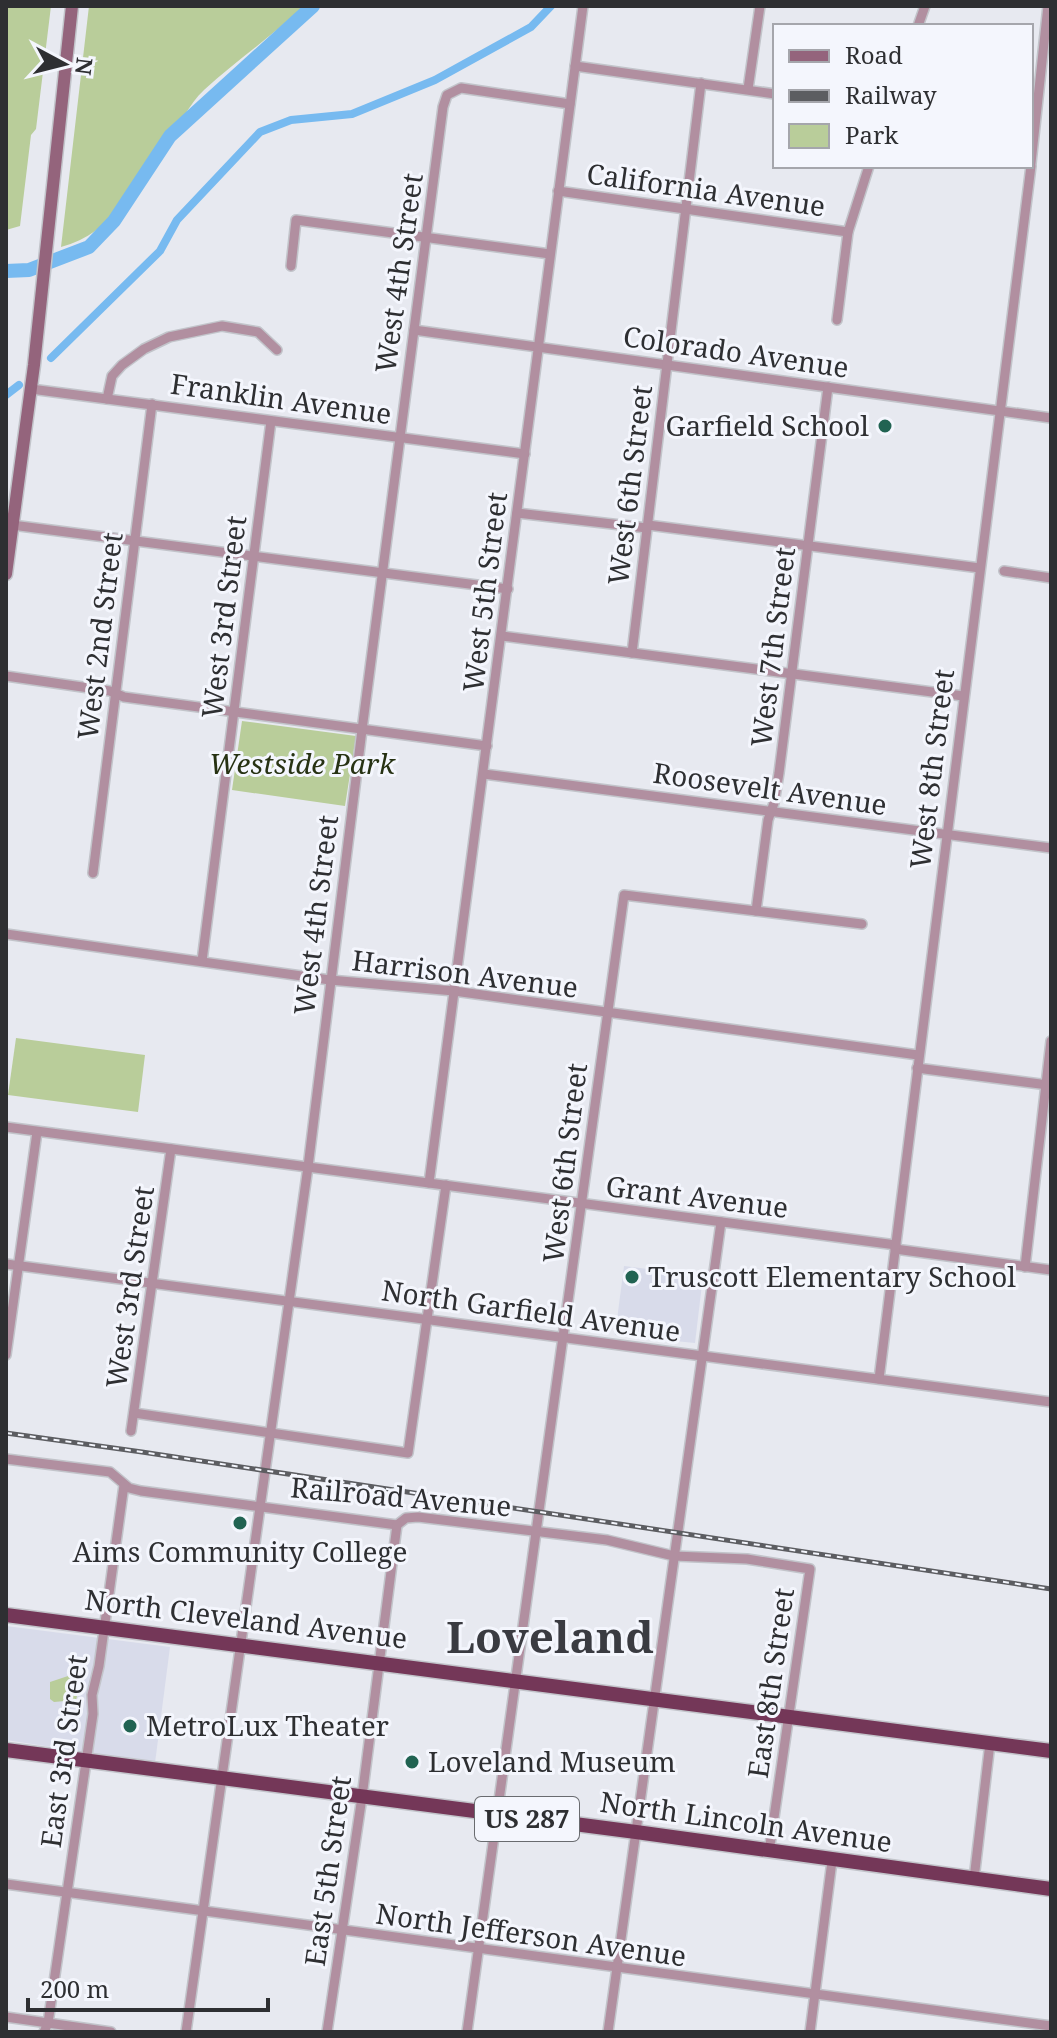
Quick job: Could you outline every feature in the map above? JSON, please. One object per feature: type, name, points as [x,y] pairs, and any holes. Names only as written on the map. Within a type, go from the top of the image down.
[{"type":"highway","name":"North Cleveland Avenue","points":[[6,1615],[1051,1751]]},
{"type":"highway","name":"North Lincoln Avenue","points":[[6,1750],[1051,1889]]},
{"type":"main road","points":[[6,574],[31,389],[72,6]]},
{"type":"street","name":"West 5th Street","points":[[429,1183],[583,6]]},
{"type":"street","points":[[748,89],[760,6]]},
{"type":"street","name":"West 8th Street","points":[[1033,132],[1048,6]]},
{"type":"street","points":[[575,66],[773,94]]},
{"type":"street","name":"West 6th Street","points":[[632,653],[701,83]]},
{"type":"street","name":"West 4th Street","points":[[186,2032],[308,1167],[443,107],[450,94],[461,88],[570,104]]},
{"type":"street","points":[[837,320],[848,232],[868,168]]},
{"type":"street","name":"West 8th Street","points":[[879,1379],[1030,168]]},
{"type":"street","name":"California Avenue","points":[[558,191],[848,232]]},
{"type":"street","points":[[291,266],[296,220],[550,254]]},
{"type":"street","points":[[107,399],[112,376],[122,365],[144,349],[169,337],[222,326],[258,332],[277,350]]},
{"type":"street","name":"Colorado Avenue","points":[[414,330],[1051,418]]},
{"type":"street","name":"West 7th Street","points":[[756,911],[775,800],[828,387]]},
{"type":"street","name":"Franklin Avenue","points":[[31,389],[525,454]]},
{"type":"street","name":"West 2nd Street","points":[[93,873],[152,404]]},
{"type":"street","name":"West 3rd Street","points":[[202,961],[271,421]]},
{"type":"street","points":[[517,513],[808,545],[980,568]]},
{"type":"street","points":[[12,525],[508,589]]},
{"type":"street","points":[[1004,571],[1051,578]]},
{"type":"street","points":[[502,636],[963,696]]},
{"type":"street","points":[[6,676],[234,714],[487,746]]},
{"type":"street","name":"Roosevelt Avenue","points":[[484,774],[1051,848]]},
{"type":"street","name":"West 6th Street","points":[[467,2032],[624,895],[756,911]]},
{"type":"street","points":[[756,911],[862,924]]},
{"type":"street","name":"Harrison Avenue","points":[[6,934],[330,980],[454,991],[918,1055]]},
{"type":"street","points":[[1025,1267],[1051,1041]]},
{"type":"street","points":[[917,1068],[1048,1085]]},
{"type":"street","points":[[6,1127],[429,1183]]},
{"type":"street","points":[[6,1355],[37,1132]]},
{"type":"street","name":"West 3rd Street","points":[[131,1431],[171,1149]]},
{"type":"street","name":"Grant Avenue","points":[[429,1183],[1051,1270]]},
{"type":"street","points":[[427,1319],[446,1185]]},
{"type":"street","points":[[608,2032],[721,1222]]},
{"type":"street","name":"North Garfield Avenue","points":[[6,1264],[1051,1402]]},
{"type":"street","name":"Railroad Avenue","points":[[134,1413],[408,1453],[427,1319]]},
{"type":"street","name":"Railroad Avenue","points":[[6,1459],[110,1472],[135,1490],[397,1525],[406,1518],[418,1517],[607,1540],[674,1556],[747,1559],[810,1569]]},
{"type":"street","name":"East 3rd Street","points":[[48,2029],[124,1485]]},
{"type":"street","name":"East 5th Street","points":[[327,2032],[362,1797],[397,1525]]},
{"type":"street","name":"East 8th Street","points":[[769,1852],[810,1569]]},
{"type":"street","points":[[974,1879],[990,1743]]},
{"type":"street","points":[[810,2032],[832,1861]]},
{"type":"street","name":"North Jefferson Avenue","points":[[6,1884],[1051,2026]]},
{"type":"street","points":[[6,2017],[48,2029],[111,2032]]},
{"type":"shaded area","points":[[624,1266],[703,1276],[695,1343],[615,1335]]},
{"type":"shaded area","points":[[6,1626],[170,1647],[155,1763],[6,1740]]},
{"type":"green space","points":[[6,6],[51,6],[20,226],[6,230]]},
{"type":"green space","points":[[89,6],[304,6],[198,96],[110,218],[96,231],[61,247]]},
{"type":"green space","name":"Westside Park","points":[[242,721],[356,736],[345,806],[232,790]]},
{"type":"green space","points":[[16,1038],[145,1055],[138,1112],[8,1095]]},
{"type":"green space","points":[[68,1676],[80,1684],[76,1700],[54,1702],[50,1699],[50,1682]]},
{"type":"waterway","points":[[6,271],[29,270],[89,247],[114,221],[170,136],[313,6]]},
{"type":"waterway","points":[[51,358],[160,251],[177,220],[260,132],[291,120],[352,114],[435,80],[531,27],[551,6]]},
{"type":"waterway","points":[[6,395],[19,385]]},
{"type":"railway","points":[[6,1433],[1051,1589]]},
{"type":"place","name":"Garfield School","points":[[885,426]]},
{"type":"place","name":"Truscott Elementary School","points":[[632,1277]]},
{"type":"place","name":"Aims Community College","points":[[240,1523]]},
{"type":"place","name":"MetroLux Theater","points":[[130,1726]]},
{"type":"place","name":"Loveland Museum","points":[[412,1762]]},
{"type":"district","name":"Loveland","points":[[550,1638]]}]
